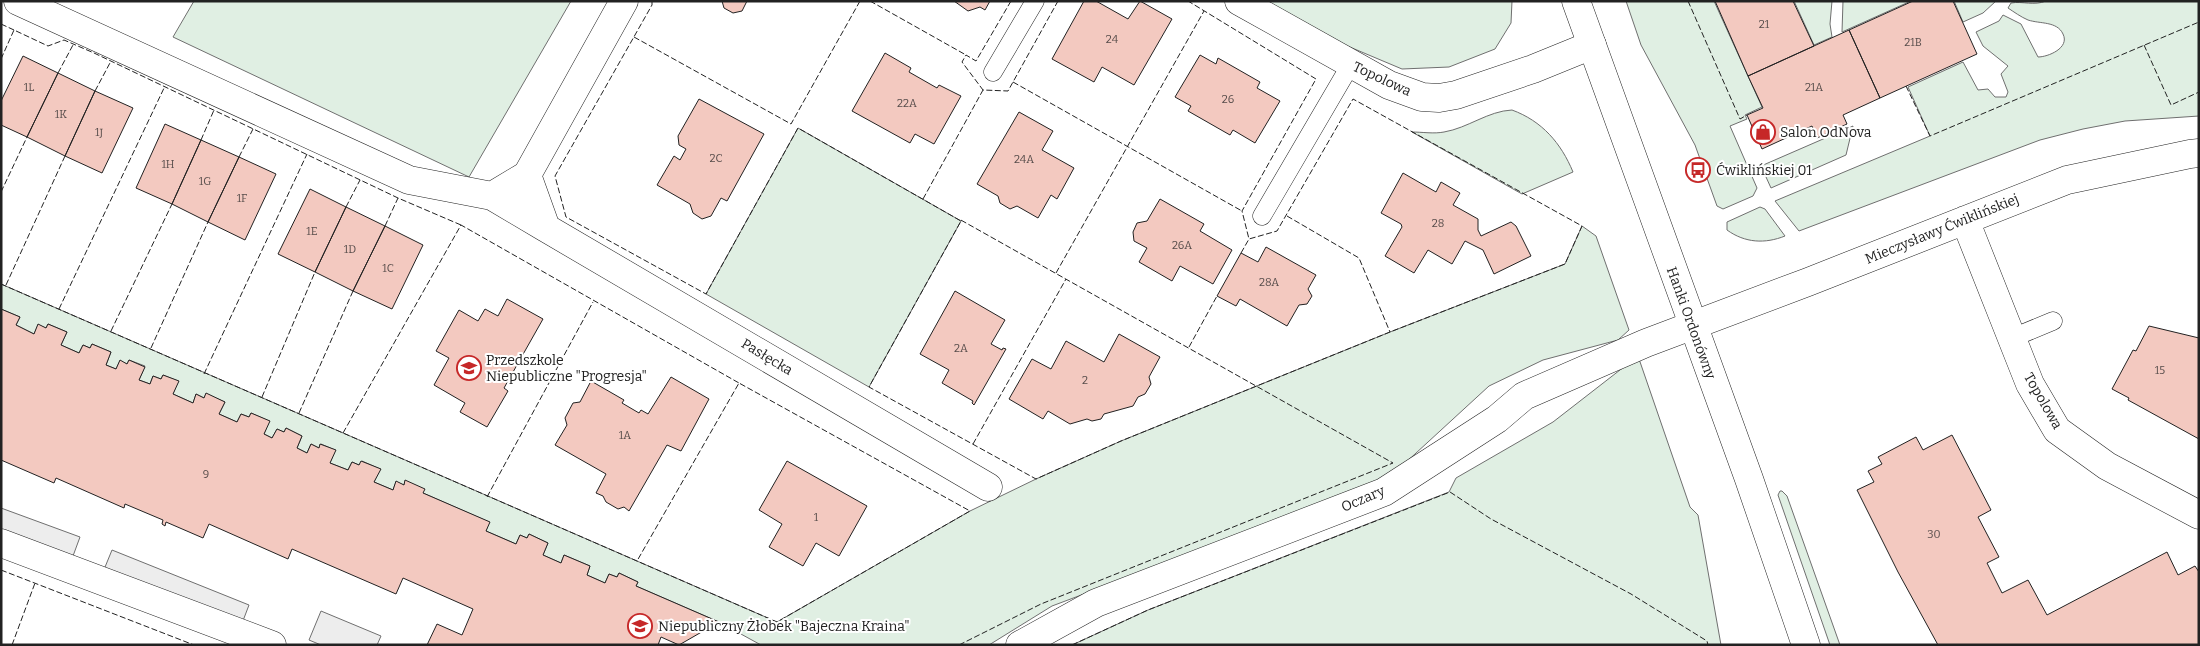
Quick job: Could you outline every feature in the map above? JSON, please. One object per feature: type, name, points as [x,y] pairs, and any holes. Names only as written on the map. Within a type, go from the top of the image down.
[{"type":"street","name":"Pasłęcka","points":[[18,1],[409,180],[492,196],[988,487]]},
{"type":"street","points":[[492,196],[527,175],[624,1]]},
{"type":"street","name":"Topolowa","points":[[1238,1],[1351,64],[1405,92],[1422,97],[1439,98],[1456,95],[1533,69],[1592,45]]},
{"type":"street","name":"Hanki Ordonówny","points":[[1576,1],[1749,479],[1806,645]]},
{"type":"street","name":"Mieczysławy Ćwiklińskiej","points":[[1692,325],[1808,282],[2067,180],[2190,154],[2199,154]]},
{"type":"street","points":[[527,175],[546,228]]},
{"type":"street","name":"Topolowa","points":[[1966,220],[2030,384],[2057,430],[2107,466],[2199,515]]},
{"type":"street","name":"Oczary","points":[[1020,645],[1096,603],[1384,492],[1496,419],[1524,396],[1692,325]]},
{"type":"street","points":[[1,544],[272,645]]},
{"type":"lane","points":[[993,72],[1035,1]]},
{"type":"lane","points":[[1262,216],[1351,64]]},
{"type":"lane","points":[[2012,338],[2053,321]]},
{"type":"green space","points":[[194,1],[571,1],[469,177],[173,37]]},
{"type":"green space","points":[[1265,1],[1512,1],[1511,23],[1495,49],[1449,67],[1402,69],[1345,45]]},
{"type":"green space","points":[[1626,1],[1714,1],[1762,107],[1745,115],[1747,119],[1730,126],[1757,188],[1753,196],[1723,209],[1717,206],[1695,145],[1641,45]]},
{"type":"green space","points":[[1794,1],[1832,1],[1830,24],[1832,37],[1814,45]]},
{"type":"green space","points":[[1843,1],[1911,1],[1842,32]]},
{"type":"green space","points":[[1954,1],[1996,1],[1983,13],[1963,22]]},
{"type":"green space","points":[[2046,1],[2199,1],[2199,116],[2125,121],[2040,140],[1799,231],[1775,201],[1930,136],[1908,87],[1963,62],[1978,90],[1988,89],[1995,97],[2006,97],[2008,92],[2001,74],[2008,66],[1983,46],[1976,32],[1999,21],[2003,15],[2021,24],[2038,57],[2057,51],[2063,44],[2064,39],[2063,34],[2057,27],[2028,20],[2008,8],[2011,3]]},
{"type":"green space","points":[[1512,110],[1532,120],[1549,134],[1563,152],[1573,172],[1522,194],[1412,132],[1444,132],[1495,113]]},
{"type":"green space","points":[[1853,126],[1846,155],[1771,188],[1761,166]]},
{"type":"green space","points":[[798,128],[961,221],[869,387],[706,294]]},
{"type":"green space","points":[[1760,207],[1765,209],[1785,236],[1778,239],[1755,241],[1741,238],[1727,230],[1727,222]]},
{"type":"green space","points":[[1582,226],[1596,236],[1629,330],[1618,340],[1543,360],[1489,386],[1391,476],[1353,493],[1052,606],[989,645],[761,645],[719,622],[636,586],[638,582],[619,573],[617,577],[609,574],[605,583],[587,575],[590,566],[564,555],[561,563],[543,555],[548,543],[529,534],[527,538],[520,535],[516,544],[486,531],[489,522],[423,493],[405,481],[404,485],[396,482],[393,490],[374,482],[380,469],[362,461],[359,465],[352,462],[348,470],[330,463],[335,450],[321,444],[319,448],[311,444],[307,453],[297,448],[302,436],[286,428],[284,432],[277,429],[272,438],[264,434],[269,421],[251,413],[249,417],[241,414],[237,422],[219,414],[225,402],[206,394],[204,398],[196,394],[193,403],[173,394],[178,381],[163,375],[161,379],[153,376],[150,384],[139,380],[145,366],[129,360],[127,364],[120,361],[116,369],[106,365],[111,352],[92,344],[90,348],[83,345],[79,353],[61,345],[67,332],[48,324],[46,328],[38,325],[34,334],[16,325],[20,317],[1,309],[1,284],[777,622],[970,511],[1036,479],[1121,441],[1390,332],[1565,264]]},
{"type":"green space","points":[[1638,356],[1690,507],[1698,515],[1721,645],[1072,645],[1148,610],[1449,492],[1456,478],[1553,422]]},
{"type":"green space","points":[[1780,491],[1787,496],[1840,645],[1830,645],[1778,495]]},
{"type":"shaded area","points":[[1,508],[80,537],[73,556],[1,529]]},
{"type":"shaded area","points":[[112,550],[249,605],[241,626],[103,572]]},
{"type":"shaded area","points":[[321,611],[381,636],[377,645],[321,645],[309,640]]},
{"type":"building","points":[[722,1],[747,1],[742,11],[733,13],[724,8]]},
{"type":"building","points":[[954,1],[990,1],[985,10],[980,7],[968,11]]},
{"type":"building","points":[[1084,1],[1096,1],[1128,19],[1140,1],[1172,19],[1134,85],[1102,67],[1094,82],[1052,59]]},
{"type":"building","points":[[1715,1],[1793,1],[1814,46],[1748,76]]},
{"type":"building","points":[[1913,1],[1953,1],[1977,54],[1880,98],[1849,30]]},
{"type":"building","points":[[1849,30],[1880,98],[1843,115],[1847,124],[1817,138],[1812,126],[1762,149],[1747,115],[1763,108],[1748,76]]},
{"type":"building","points":[[885,53],[911,68],[909,72],[937,88],[939,85],[961,96],[934,144],[915,134],[910,143],[852,111]]},
{"type":"building","points":[[1200,55],[1216,64],[1218,58],[1260,82],[1257,88],[1280,101],[1255,143],[1233,130],[1230,135],[1188,111],[1191,106],[1175,97]]},
{"type":"building","points":[[23,56],[58,73],[27,137],[1,125],[1,101]]},
{"type":"building","points":[[58,73],[95,91],[65,156],[27,137]]},
{"type":"building","points":[[95,91],[133,108],[102,173],[65,156]]},
{"type":"building","points":[[699,99],[764,134],[727,201],[721,198],[711,216],[702,219],[693,213],[690,204],[657,185],[674,156],[680,160],[686,149],[679,145],[678,136]]},
{"type":"building","points":[[1019,112],[1053,131],[1042,150],[1074,168],[1057,199],[1051,195],[1038,218],[1017,206],[1010,209],[1000,203],[998,196],[977,184]]},
{"type":"building","points":[[165,124],[201,140],[172,204],[136,188]]},
{"type":"building","points":[[201,140],[239,157],[208,222],[172,204]]},
{"type":"building","points":[[239,157],[276,174],[245,240],[208,222]]},
{"type":"building","points":[[1403,173],[1436,192],[1441,182],[1460,193],[1453,205],[1478,219],[1478,230],[1481,236],[1511,222],[1516,226],[1531,256],[1494,274],[1483,250],[1465,241],[1452,264],[1428,250],[1414,273],[1385,256],[1402,227],[1401,224],[1381,213]]},
{"type":"building","points":[[310,189],[346,207],[315,272],[278,254]]},
{"type":"building","points":[[1160,199],[1204,224],[1200,231],[1232,250],[1213,284],[1180,266],[1172,281],[1139,262],[1147,248],[1134,241],[1133,232],[1137,223],[1147,221]]},
{"type":"building","points":[[346,207],[385,226],[353,291],[315,272]]},
{"type":"building","points":[[385,226],[423,245],[392,309],[353,291]]},
{"type":"building","points":[[1266,247],[1316,275],[1308,289],[1312,296],[1307,304],[1299,305],[1287,326],[1240,299],[1236,306],[1217,296],[1241,253],[1258,262]]},
{"type":"building","points":[[955,291],[1005,320],[991,344],[1002,350],[1003,348],[1006,349],[974,405],[973,401],[942,383],[949,370],[920,354]]},
{"type":"building","points":[[507,299],[543,319],[504,388],[508,391],[487,427],[460,412],[465,403],[434,385],[449,358],[436,351],[459,310],[478,321],[485,309],[498,316]]},
{"type":"building","points":[[1,309],[20,317],[16,325],[34,334],[38,324],[46,328],[48,324],[67,332],[61,345],[79,353],[83,345],[90,348],[92,344],[111,352],[106,365],[116,369],[120,360],[127,364],[129,360],[145,367],[139,380],[150,384],[153,376],[161,379],[163,375],[179,381],[173,394],[193,403],[196,394],[204,398],[206,393],[225,402],[219,414],[237,422],[241,414],[249,417],[251,413],[270,421],[264,434],[272,438],[277,429],[284,432],[286,428],[302,436],[297,448],[307,453],[311,444],[319,448],[320,444],[336,450],[330,463],[348,470],[352,462],[359,465],[361,461],[381,469],[374,482],[393,490],[396,481],[404,485],[405,480],[425,489],[423,493],[490,522],[486,531],[516,544],[520,535],[527,538],[529,534],[548,543],[543,555],[561,563],[564,555],[590,566],[587,575],[605,583],[609,574],[617,577],[619,573],[638,582],[636,586],[719,622],[679,645],[661,637],[658,645],[427,645],[437,624],[462,635],[473,609],[403,578],[396,594],[292,549],[288,559],[209,524],[203,538],[166,522],[165,526],[162,524],[163,520],[125,504],[124,508],[56,478],[54,483],[1,460]]},
{"type":"building","points":[[2149,326],[2199,338],[2199,439],[2128,400],[2129,398],[2112,389],[2133,350],[2136,351]]},
{"type":"building","points":[[1119,334],[1160,357],[1149,377],[1151,384],[1145,394],[1138,397],[1133,406],[1104,414],[1101,419],[1092,421],[1087,419],[1070,424],[1048,411],[1043,419],[1009,399],[1032,359],[1051,369],[1066,341],[1104,362]]},
{"type":"building","points":[[671,377],[709,399],[681,451],[667,445],[629,511],[624,507],[618,509],[606,502],[603,496],[596,493],[606,474],[555,445],[567,425],[565,418],[573,403],[580,402],[591,381],[624,400],[622,403],[639,413],[641,410],[648,414]]},
{"type":"building","points":[[1952,435],[1991,510],[1978,517],[1999,557],[1987,563],[2002,593],[2028,580],[2047,615],[2167,552],[2178,575],[2195,566],[2199,572],[2199,645],[1938,645],[1898,572],[1857,490],[1874,482],[1868,471],[1882,464],[1878,457],[1916,437],[1923,450]]},
{"type":"building","points":[[787,461],[867,506],[839,556],[816,543],[803,566],[769,547],[782,524],[759,510]]},
{"type":"fence","points":[[652,1],[652,5],[555,176],[566,217],[706,294],[798,128],[961,221],[869,387],[1036,479],[1121,441],[1390,332],[1565,264],[1582,226],[1353,99],[1277,231],[1249,239],[1242,211],[1316,79],[1188,1]]},
{"type":"fence","points":[[634,37],[791,124],[860,1]]},
{"type":"fence","points":[[870,1],[966,55]]},
{"type":"fence","points":[[1011,1],[976,61],[966,55],[962,62],[983,90],[1008,91],[1058,1]]},
{"type":"fence","points":[[1688,1],[1740,119],[1747,115]]},
{"type":"fence","points":[[1056,273],[1204,11]]},
{"type":"fence","points":[[1906,86],[1930,136],[2199,22]]},
{"type":"fence","points":[[1,24],[14,30]]},
{"type":"fence","points":[[1,59],[14,30],[48,46],[64,40],[398,198],[461,225]]},
{"type":"fence","points":[[58,73],[73,45]]},
{"type":"fence","points":[[2144,45],[2171,105],[2199,92]]},
{"type":"fence","points":[[95,91],[111,61]]},
{"type":"fence","points":[[1013,82],[1242,211]]},
{"type":"fence","points":[[59,309],[165,86]]},
{"type":"fence","points":[[923,199],[983,90]]},
{"type":"fence","points":[[201,140],[214,110]]},
{"type":"fence","points":[[239,157],[253,129]]},
{"type":"fence","points":[[1,192],[27,137]]},
{"type":"fence","points":[[204,374],[307,154]]},
{"type":"fence","points":[[6,285],[65,156]]},
{"type":"fence","points":[[346,207],[360,180]]},
{"type":"fence","points":[[385,226],[398,198]]},
{"type":"fence","points":[[111,331],[172,204]]},
{"type":"fence","points":[[1287,216],[1359,258],[1390,332]]},
{"type":"fence","points":[[959,219],[1393,463],[1041,604],[959,645]]},
{"type":"fence","points":[[151,348],[208,222]]},
{"type":"fence","points":[[343,433],[461,225],[739,383]]},
{"type":"fence","points":[[1241,253],[1249,239]]},
{"type":"fence","points":[[262,397],[315,272]]},
{"type":"fence","points":[[973,444],[1066,279]]},
{"type":"fence","points":[[1,284],[777,622],[970,511],[739,383],[637,561]]},
{"type":"fence","points":[[299,413],[353,291]]},
{"type":"fence","points":[[1189,347],[1217,296]]},
{"type":"fence","points":[[487,497],[593,302]]},
{"type":"fence","points":[[1072,645],[1148,610],[1450,492],[1491,519],[1631,594],[1707,641],[1708,645]]},
{"type":"fence","points":[[1,570],[194,645]]},
{"type":"fence","points":[[12,645],[35,583]]},
{"type":"place","name":"Salon OdNova","points":[[1763,132]]},
{"type":"place","name":"Ćwiklińskiej 01","points":[[1698,170]]},
{"type":"place","name":"Przedszkole Niepubliczne \"Progresja\"","points":[[469,368]]},
{"type":"place","name":"Niepubliczny Żłobek \"Bajeczna Kraina\"","points":[[640,626]]}]
